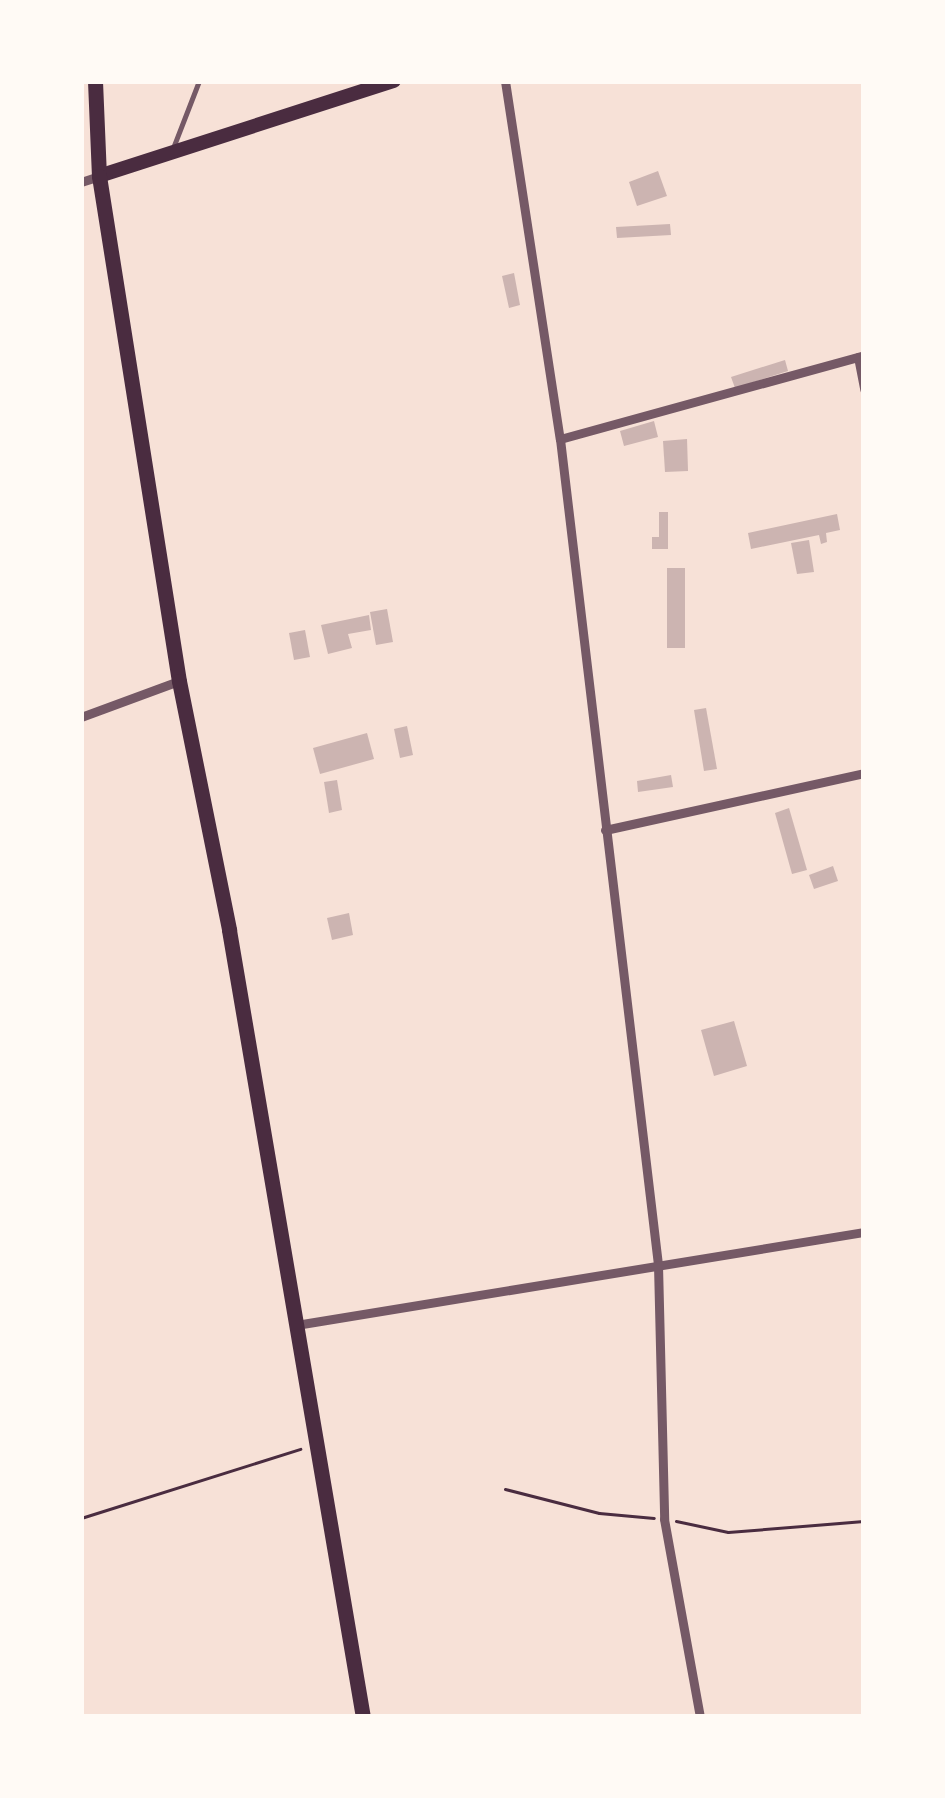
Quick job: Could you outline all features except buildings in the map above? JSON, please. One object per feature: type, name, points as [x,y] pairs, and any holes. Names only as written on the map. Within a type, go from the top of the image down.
[{"type":"highway","points":[[94,81],[100,176],[179,681],[319,1444],[363,1717]]},
{"type":"main road","points":[[100,176],[394,81]]},
{"type":"street","points":[[505,81],[560,439],[658,1265],[664,1519],[700,1717]]},
{"type":"street","points":[[81,182],[100,176]]},
{"type":"street","points":[[560,439],[861,356],[864,389]]},
{"type":"street","points":[[81,717],[179,681]]},
{"type":"street","points":[[605,830],[864,773]]},
{"type":"street","points":[[296,1324],[864,1232]]},
{"type":"lane","points":[[171,154],[200,81]]},
{"type":"path","points":[[81,1519],[319,1444]]},
{"type":"path","points":[[505,1489],[599,1513],[728,1532],[856,1519],[864,1524]]}]
